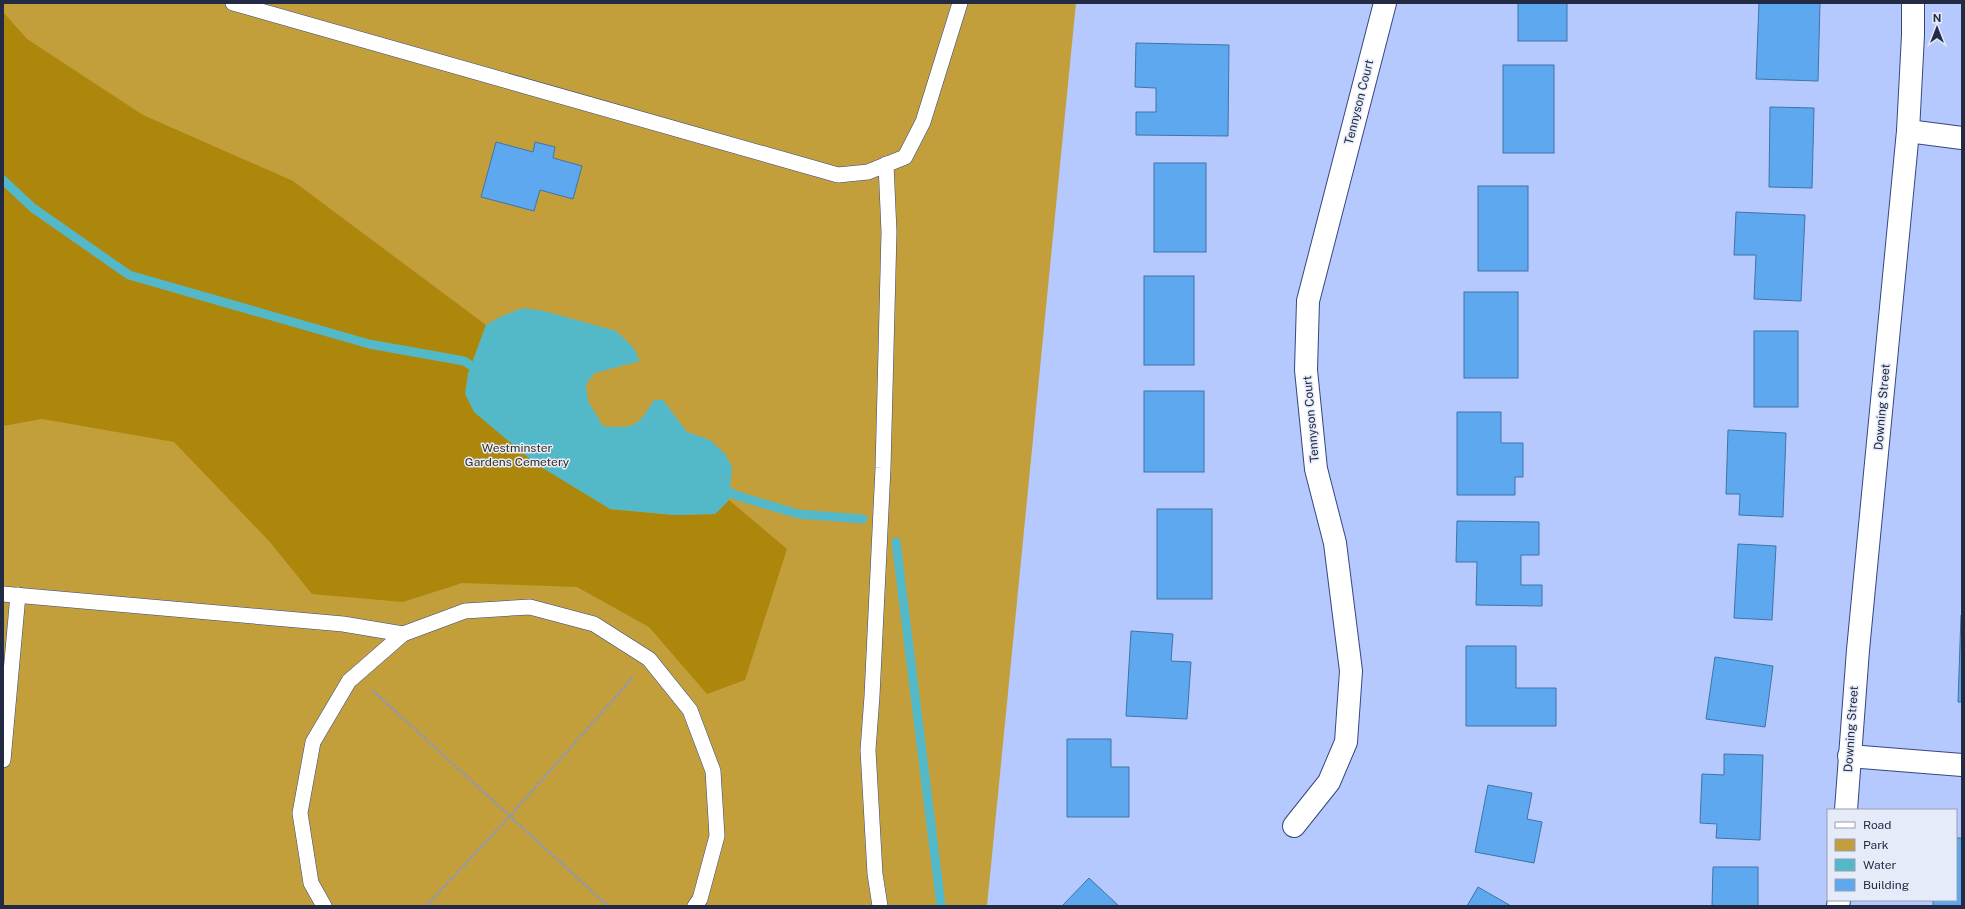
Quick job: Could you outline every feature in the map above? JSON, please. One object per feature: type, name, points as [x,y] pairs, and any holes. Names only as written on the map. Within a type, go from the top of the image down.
[{"type":"street","name":"Tennyson Court","points":[[1294,826],[1329,782],[1346,742],[1351,671],[1335,543],[1316,469],[1306,370],[1308,301],[1385,3]]},
{"type":"street","name":"Downing Street","points":[[1846,809],[1849,756],[1908,131],[1913,35],[1913,3]]},
{"type":"street","points":[[1908,131],[1962,138]]},
{"type":"street","points":[[1849,756],[1962,765]]},
{"type":"lane","points":[[233,3],[838,175],[868,172],[905,156],[923,122],[960,3]]},
{"type":"lane","points":[[880,906],[875,874],[868,750],[883,468],[889,232],[886,164]]},
{"type":"lane","points":[[3,760],[10,595],[343,624],[404,634]]},
{"type":"lane","points":[[324,906],[312,883],[300,813],[313,742],[349,681],[404,634],[465,611],[530,607],[594,624],[649,659],[690,710],[713,771],[717,836],[700,899],[696,906]]},
{"type":"path","points":[[426,906],[510,816],[649,659]]},
{"type":"path","points":[[355,675],[608,906]]},
{"type":"green space","name":"Westminster Gardens Cemetery","points":[[3,3],[1076,3],[987,906],[3,906]]},
{"type":"green space","points":[[3,12],[27,39],[143,115],[293,181],[486,325],[468,374],[610,509],[675,515],[715,514],[729,500],[787,549],[745,680],[707,694],[649,627],[577,587],[462,583],[403,602],[312,594],[269,541],[174,442],[42,419],[3,426]]},
{"type":"water","points":[[523,308],[544,311],[616,331],[633,347],[640,361],[595,373],[586,384],[588,401],[603,426],[622,427],[634,424],[639,420],[654,400],[663,400],[687,432],[710,440],[725,454],[732,467],[729,500],[715,514],[675,515],[610,509],[536,464],[474,412],[465,394],[468,374],[486,325],[502,316]]},
{"type":"building","points":[[1518,3],[1567,3],[1567,41],[1518,41]]},
{"type":"building","points":[[1759,3],[1820,3],[1818,81],[1756,79]]},
{"type":"building","points":[[1136,43],[1229,45],[1228,136],[1136,135],[1136,112],[1156,112],[1156,88],[1135,87]]},
{"type":"building","points":[[1503,65],[1554,65],[1554,153],[1503,153]]},
{"type":"building","points":[[1770,107],[1814,108],[1812,188],[1769,187]]},
{"type":"building","points":[[496,142],[533,152],[535,142],[555,147],[553,158],[582,166],[573,199],[540,190],[534,211],[481,197]]},
{"type":"building","points":[[1154,163],[1206,163],[1206,252],[1154,252]]},
{"type":"building","points":[[1478,186],[1528,186],[1528,271],[1478,271]]},
{"type":"building","points":[[1736,212],[1805,215],[1801,301],[1754,299],[1756,255],[1734,255]]},
{"type":"building","points":[[1144,276],[1194,276],[1194,365],[1144,365]]},
{"type":"building","points":[[1464,292],[1518,292],[1518,378],[1464,378]]},
{"type":"building","points":[[1754,331],[1798,331],[1798,407],[1754,407]]},
{"type":"building","points":[[1144,391],[1204,391],[1204,472],[1144,472]]},
{"type":"building","points":[[1457,412],[1501,412],[1501,443],[1523,443],[1523,477],[1515,477],[1515,495],[1457,495]]},
{"type":"building","points":[[1728,430],[1786,433],[1783,517],[1739,515],[1740,494],[1726,494]]},
{"type":"building","points":[[1157,509],[1212,509],[1212,599],[1157,599]]},
{"type":"building","points":[[1457,521],[1539,522],[1539,555],[1521,555],[1521,585],[1542,585],[1542,606],[1476,605],[1477,562],[1456,562]]},
{"type":"building","points":[[1738,544],[1776,546],[1772,620],[1734,618]]},
{"type":"building","points":[[1961,615],[1962,702],[1958,702]]},
{"type":"building","points":[[1131,631],[1173,634],[1171,661],[1191,662],[1187,719],[1126,716]]},
{"type":"building","points":[[1466,646],[1516,646],[1516,688],[1556,688],[1556,726],[1466,726]]},
{"type":"building","points":[[1715,657],[1773,666],[1765,727],[1706,719]]},
{"type":"building","points":[[1067,739],[1111,739],[1111,767],[1129,767],[1129,817],[1067,817]]},
{"type":"building","points":[[1724,754],[1763,755],[1760,840],[1716,838],[1717,824],[1700,823],[1702,774],[1724,775]]},
{"type":"building","points":[[1488,785],[1532,793],[1527,819],[1542,822],[1534,863],[1475,852]]},
{"type":"building","points":[[1957,838],[1962,838],[1962,906],[1933,906],[1933,901],[1957,901]]},
{"type":"building","points":[[1713,867],[1758,867],[1758,906],[1712,906]]},
{"type":"building","points":[[1089,878],[1119,906],[1062,906]]},
{"type":"building","points":[[1478,887],[1511,906],[1467,906]]},
{"type":"waterway","points":[[3,180],[33,208],[129,275],[369,344],[464,361],[481,372]]},
{"type":"waterway","points":[[719,488],[741,497],[798,514],[863,519]]},
{"type":"waterway","points":[[896,542],[941,906]]}]
